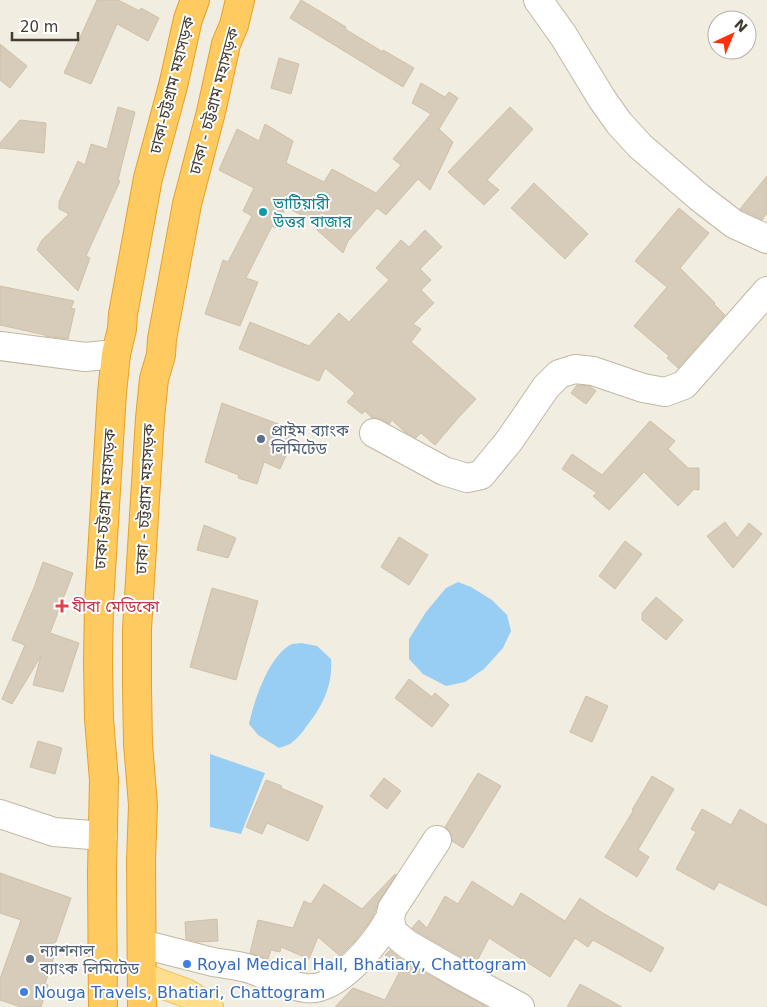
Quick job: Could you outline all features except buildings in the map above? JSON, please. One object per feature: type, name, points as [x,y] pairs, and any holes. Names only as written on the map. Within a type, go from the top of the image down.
[{"type":"highway","name":"ঢাকা-চট্টগ্রাম মহাসড়ক","points":[[103,1007],[102,836],[104,780],[98,662],[99,603],[112,393],[116,354],[122,330],[123,314],[148,178],[188,19],[196,0]]},
{"type":"highway","name":"ঢাকা - চট্টগ্রাম মহাসড়ক","points":[[142,1007],[141,861],[143,805],[138,744],[137,629],[150,418],[154,379],[161,355],[162,339],[187,204],[211,112],[226,44],[234,25],[240,0]]},
{"type":"main road","points":[[142,978],[186,993],[209,1007]]},
{"type":"street","points":[[538,0],[563,35],[602,100],[619,123],[640,146],[698,197],[734,224],[767,239]]},
{"type":"street","points":[[374,433],[444,471],[467,478],[481,475],[509,441],[546,387],[559,374],[575,370],[594,371],[643,388],[665,392],[684,385],[767,291]]},
{"type":"street","points":[[0,346],[85,357],[116,354]]},
{"type":"street","points":[[0,814],[54,832],[102,836]]},
{"type":"street","points":[[142,944],[247,968],[300,987],[314,988],[332,982],[361,957],[382,933],[390,918],[392,909],[437,840]]},
{"type":"street","points":[[390,918],[392,930],[407,944],[520,1007]]},
{"type":"water","points":[[458,582],[471,587],[492,600],[507,615],[511,631],[503,648],[484,669],[465,682],[446,686],[423,674],[409,659],[409,639],[426,612],[446,588]]},
{"type":"water","points":[[301,643],[317,646],[331,659],[330,678],[325,696],[312,719],[294,741],[279,748],[258,735],[249,724],[258,692],[275,660],[290,645]]},
{"type":"water","points":[[210,754],[265,773],[241,834],[210,827]]},
{"type":"place","name":"ভাটিয়ারী উত্তর বাজার","points":[[263,212]]},
{"type":"place","name":"প্রাইম ব্যাংক লিমিটেড","points":[[261,439]]},
{"type":"place","name":"যীবা মেডিকো","points":[[62,606]]},
{"type":"place","name":"ন্যাশনাল ব্যাংক লিমিটেড","points":[[30,959]]},
{"type":"place","name":"Royal Medical Hall, Bhatiary, Chattogram","points":[[187,964]]},
{"type":"place","name":"Nouga Travels, Bhatiari, Chattogram","points":[[24,992]]}]
